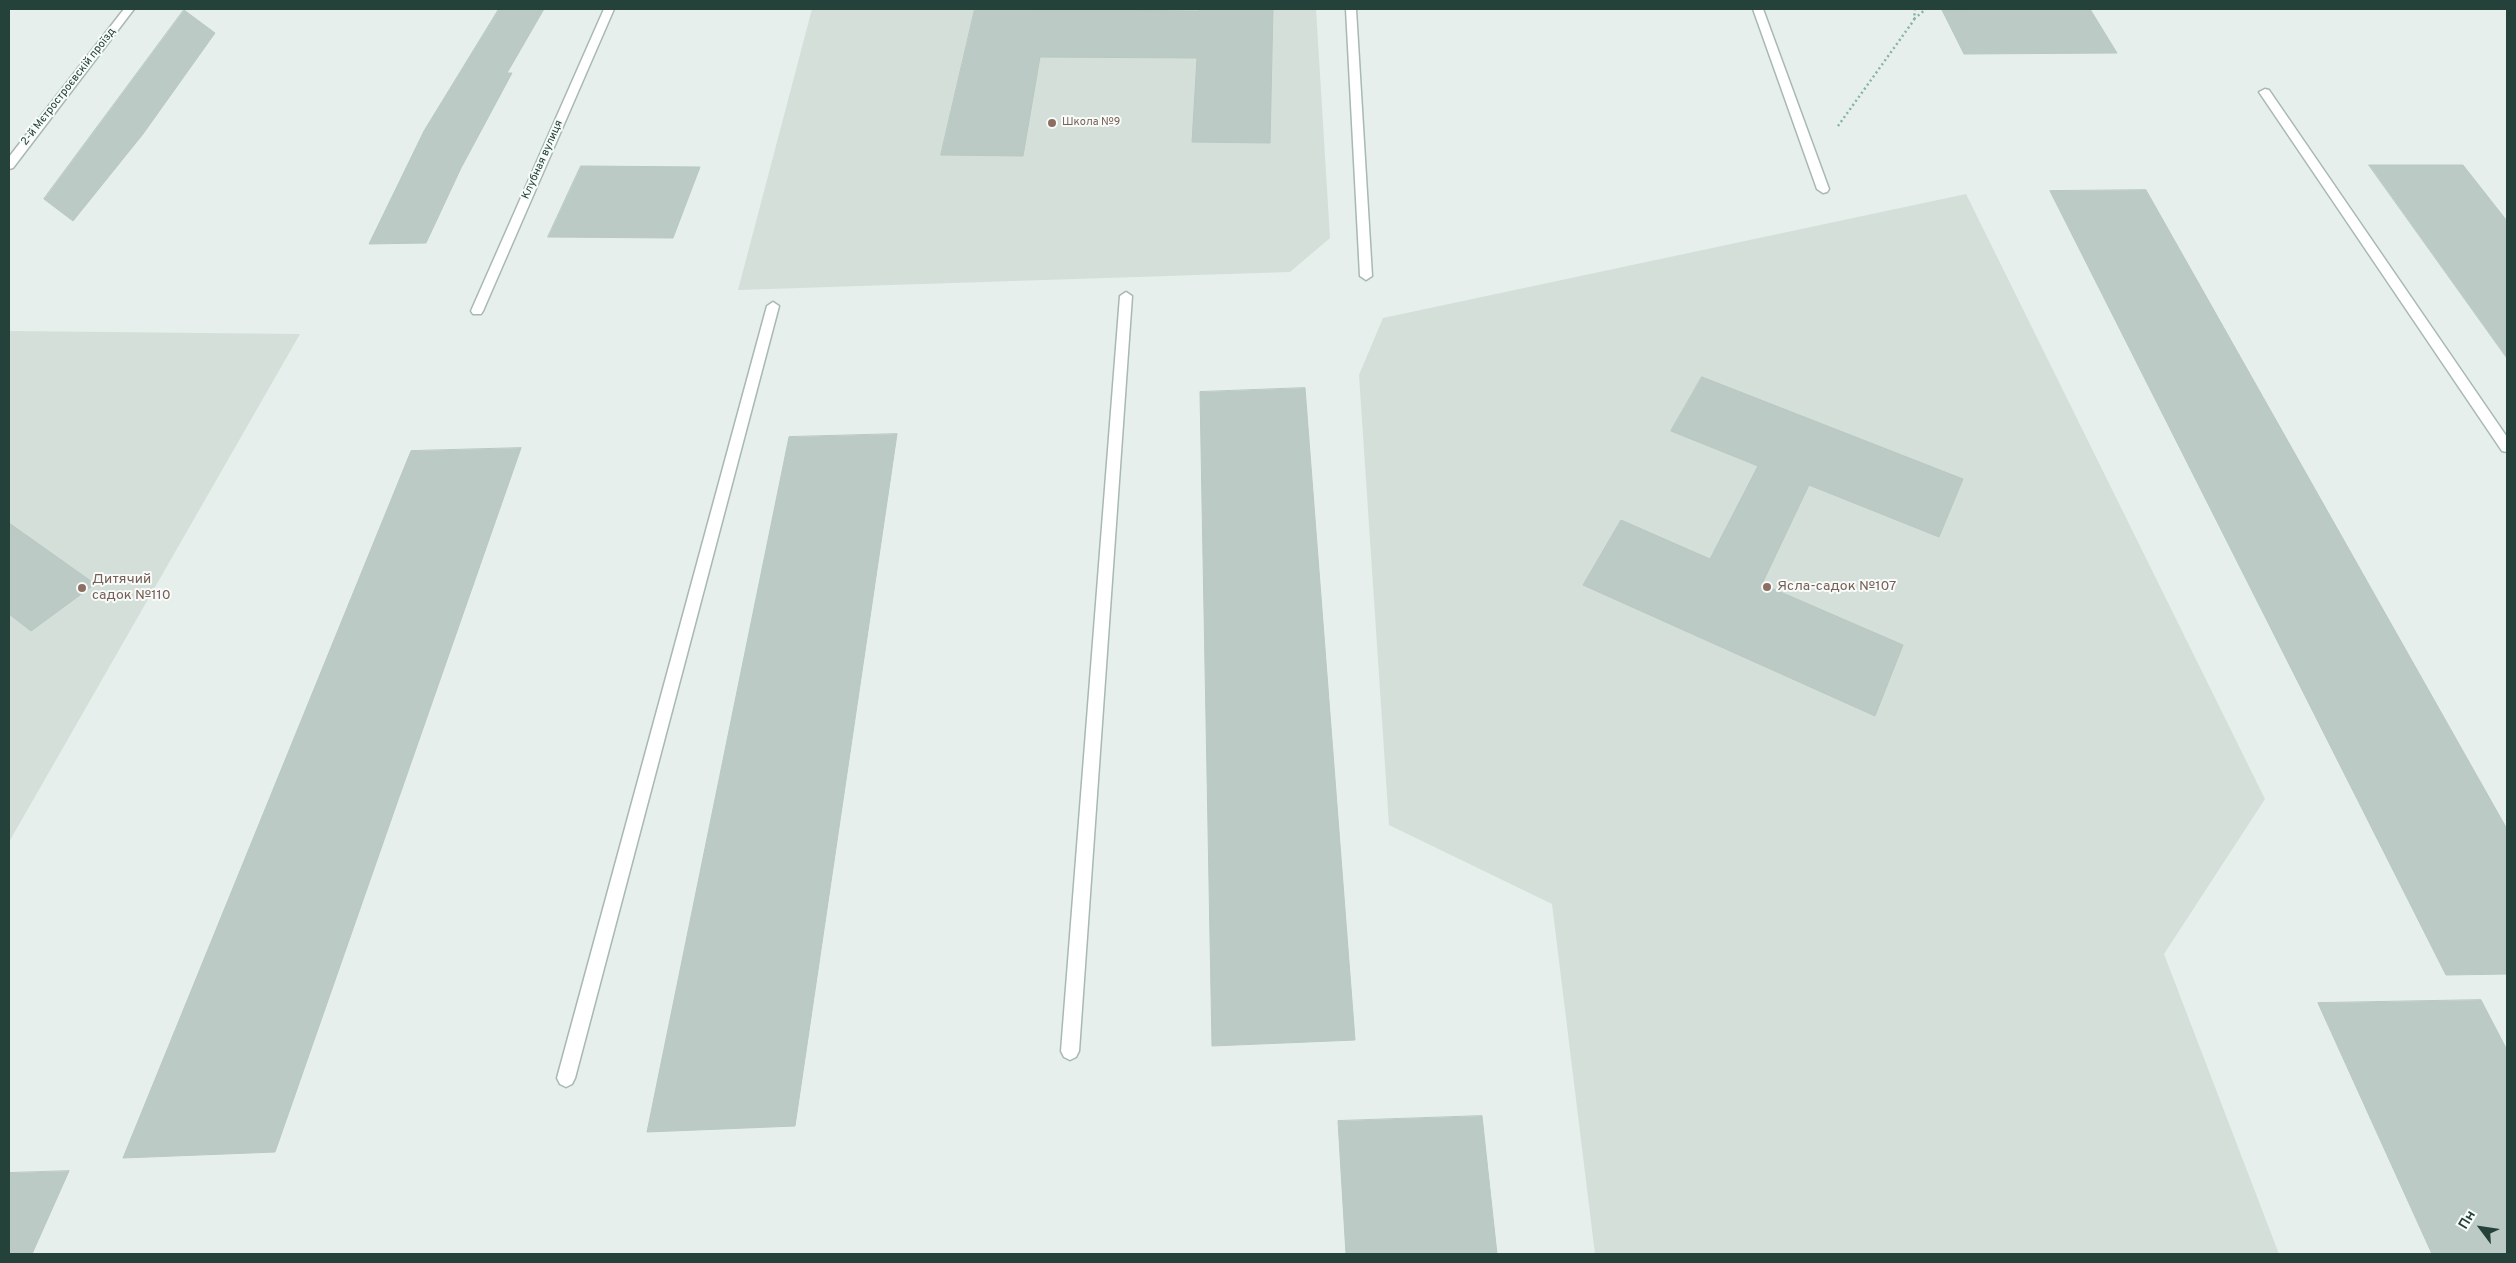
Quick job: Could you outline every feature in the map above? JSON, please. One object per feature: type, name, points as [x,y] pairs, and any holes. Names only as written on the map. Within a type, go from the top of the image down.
[{"type":"street","name":"2-й Мєтростроєвскій проїзд","points":[[9,165],[129,9]]},
{"type":"street","name":"Клубная вулиця","points":[[477,311],[609,9]]},
{"type":"street","points":[[1351,9],[1366,276]]},
{"type":"street","points":[[1758,9],[1823,189]]},
{"type":"street","points":[[2265,92],[2507,447]]},
{"type":"street","points":[[1070,1051],[1126,296]]},
{"type":"street","points":[[566,1078],[773,306]]},
{"type":"path","points":[[1914,20],[1915,9]]},
{"type":"path","points":[[1813,161],[1914,20],[1926,9]]},
{"type":"shaded area","name":"Школа №9","points":[[812,9],[1316,9],[1330,238],[1290,272],[738,290]]},
{"type":"shaded area","name":"Ясла-садок №107","points":[[1966,194],[2265,799],[2164,954],[2279,1254],[1595,1254],[1552,904],[1389,825],[1359,375],[1383,318]]},
{"type":"shaded area","name":"Дитячий садок №110","points":[[9,331],[300,334],[9,842]]},
{"type":"building","points":[[499,9],[544,9],[507,73],[512,73],[461,168],[426,243],[369,244],[424,131]]},
{"type":"building","points":[[975,9],[1199,11],[1199,9],[1273,9],[1270,143],[1192,142],[1197,58],[1040,57],[1023,156],[941,155]]},
{"type":"building","points":[[2090,9],[2117,53],[1964,54],[1942,10]]},
{"type":"building","points":[[184,10],[215,33],[143,134],[73,221],[44,199]]},
{"type":"building","points":[[2369,165],[2463,165],[2507,221],[2507,358]]},
{"type":"building","points":[[581,166],[700,167],[673,238],[548,237]]},
{"type":"building","points":[[2146,190],[2507,829],[2507,974],[2446,975],[2050,191]]},
{"type":"building","points":[[1702,377],[1963,479],[1939,537],[1809,485],[1762,584],[1903,645],[1875,716],[1583,585],[1621,520],[1710,559],[1758,466],[1671,431]]},
{"type":"building","points":[[1305,388],[1355,1040],[1212,1046],[1200,392]]},
{"type":"building","points":[[897,434],[795,1126],[647,1132],[789,437]]},
{"type":"building","points":[[521,448],[275,1152],[123,1158],[411,451]]},
{"type":"building","points":[[9,523],[95,584],[31,631],[9,614]]},
{"type":"building","points":[[2481,1000],[2507,1050],[2507,1254],[2432,1254],[2318,1003]]},
{"type":"building","points":[[1482,1116],[1497,1254],[1346,1254],[1338,1121]]},
{"type":"building","points":[[69,1171],[32,1254],[9,1254],[9,1173]]},
{"type":"place","name":"Школа №9","points":[[1052,123]]},
{"type":"place","name":"Ясла-садок №107","points":[[1767,587]]},
{"type":"place","name":"Дитячий садок №110","points":[[82,588]]}]
